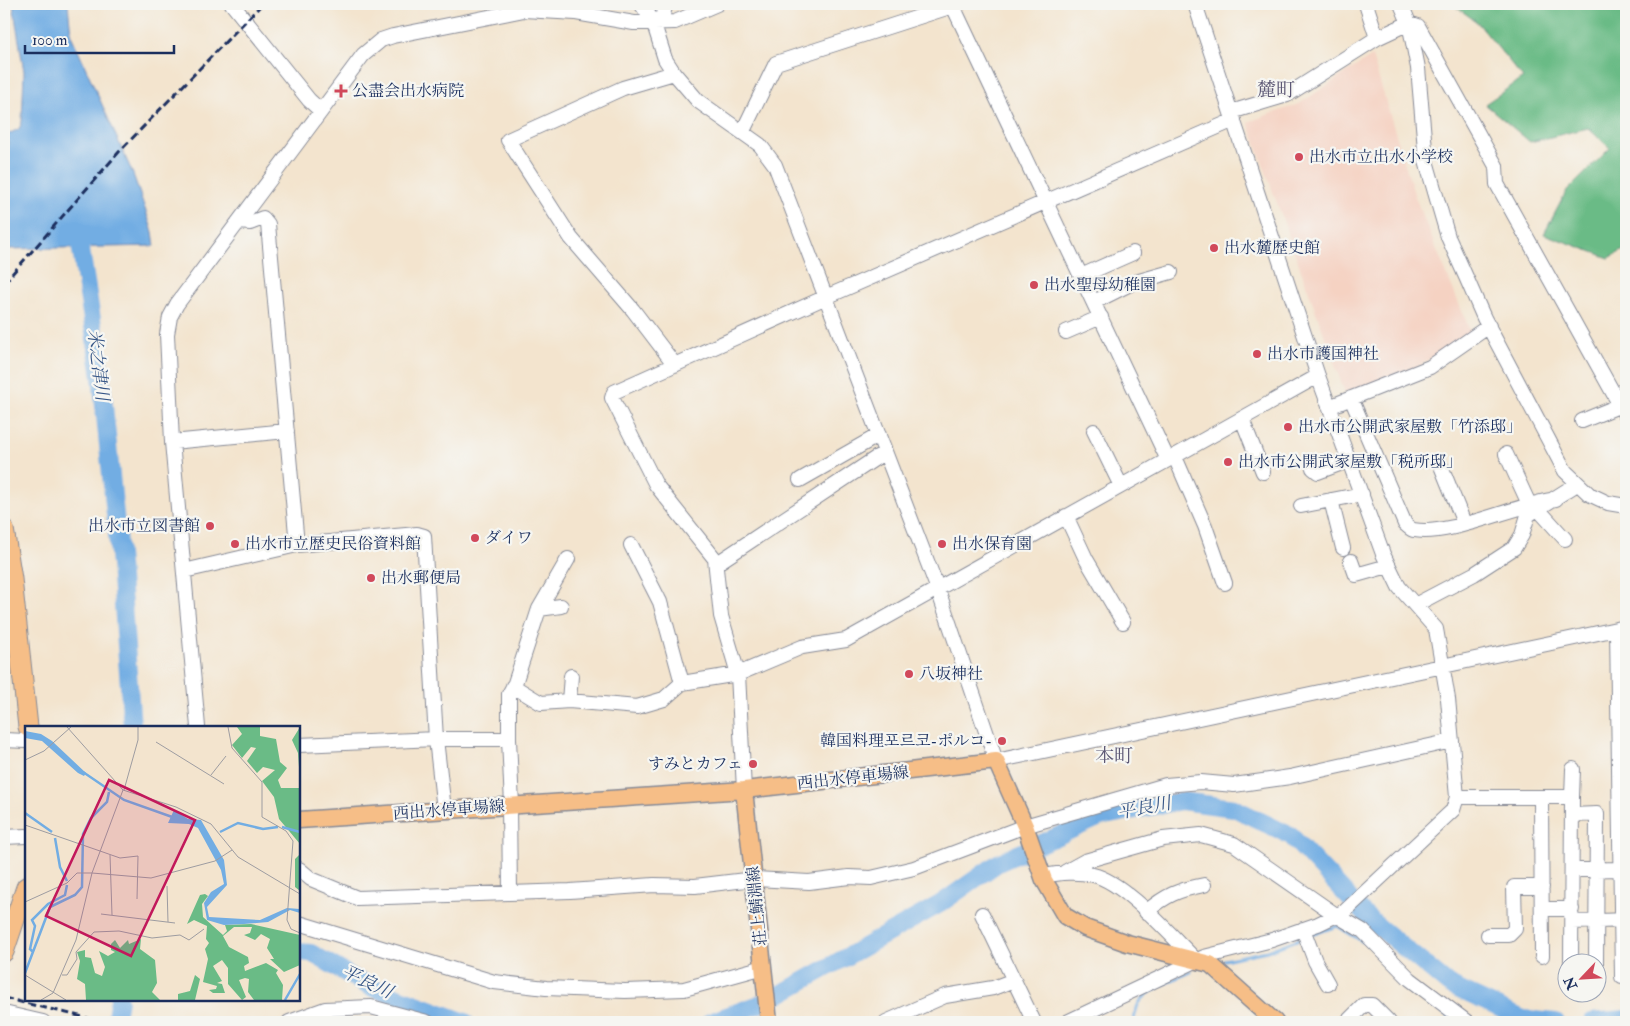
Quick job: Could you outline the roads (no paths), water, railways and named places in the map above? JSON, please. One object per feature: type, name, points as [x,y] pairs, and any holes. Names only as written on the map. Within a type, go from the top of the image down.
[{"type":"highway","points":[[4,528],[10,618],[28,726]]},
{"type":"highway","points":[[4,952],[25,891]]},
{"type":"main road","name":"西出水停車場線","points":[[300,820],[744,790],[996,761]]},
{"type":"main road","points":[[996,761],[1025,826],[1042,876],[1052,898],[1065,916],[1085,928],[1127,943],[1210,964],[1275,1022]]},
{"type":"main road","name":"荘上鯖淵線","points":[[744,790],[769,1022]]},
{"type":"street","points":[[232,4],[309,100],[322,111]]},
{"type":"street","points":[[641,4],[657,21],[665,59],[674,73],[698,101],[743,131],[760,145],[775,165],[937,587],[996,761],[1622,628],[1624,975]]},
{"type":"street","points":[[657,21],[666,4]]},
{"type":"street","points":[[198,726],[172,442],[168,358],[170,317],[177,304],[363,55],[381,40],[524,10],[576,13],[634,23],[675,22],[716,4]]},
{"type":"street","points":[[743,131],[776,63],[955,4],[1081,276],[1205,526],[1225,583]]},
{"type":"street","points":[[1067,1022],[1197,961],[1305,934],[1340,913],[1379,880],[1453,810],[1457,797],[1443,666],[1436,629],[1399,586],[1388,566],[1318,376],[1195,4]]},
{"type":"street","points":[[1366,4],[1377,38]]},
{"type":"street","points":[[1401,4],[1408,23],[1418,68],[1426,161],[1448,237],[1489,326],[1564,472],[1577,484],[1608,503],[1626,506]]},
{"type":"street","points":[[744,790],[738,674],[721,616],[715,559],[656,485],[612,398],[614,392],[1233,116],[1287,95],[1377,38],[1408,23],[1418,26],[1496,166],[1497,184],[1623,411],[1582,421]]},
{"type":"street","points":[[674,73],[623,88],[508,140],[571,238],[633,310],[675,365]]},
{"type":"street","points":[[238,222],[250,223],[263,218],[268,224],[297,545]]},
{"type":"street","points":[[1081,276],[1134,253]]},
{"type":"street","points":[[1094,302],[1132,283],[1171,272]]},
{"type":"street","points":[[1066,332],[1101,317]]},
{"type":"street","points":[[1330,407],[1430,367],[1489,326]]},
{"type":"street","points":[[513,686],[541,703],[569,701],[637,707],[664,700],[682,683],[738,674],[802,647],[846,640],[937,587],[1318,376]]},
{"type":"street","points":[[1351,398],[1405,524],[1413,530],[1443,530],[1534,506],[1556,499],[1577,484]]},
{"type":"street","points":[[1242,419],[1263,472]]},
{"type":"street","points":[[172,442],[287,431]]},
{"type":"street","points":[[1094,431],[1121,486]]},
{"type":"street","points":[[800,480],[879,435]]},
{"type":"street","points":[[716,564],[885,452]]},
{"type":"street","points":[[1506,454],[1534,506],[1565,539]]},
{"type":"street","points":[[1313,468],[1318,472],[1350,460]]},
{"type":"street","points":[[1440,466],[1464,523]]},
{"type":"street","points":[[1301,506],[1331,500],[1361,490]]},
{"type":"street","points":[[1331,500],[1343,548]]},
{"type":"street","points":[[1415,605],[1474,574],[1514,548],[1522,535],[1528,515],[1534,506]]},
{"type":"street","points":[[1066,516],[1086,559],[1123,622]]},
{"type":"street","points":[[184,571],[297,545],[417,534],[424,536],[436,738],[444,810]]},
{"type":"street","points":[[631,545],[660,602],[682,683]]},
{"type":"street","points":[[510,892],[509,694],[539,609],[568,559]]},
{"type":"street","points":[[1351,561],[1356,575],[1388,566]]},
{"type":"street","points":[[539,609],[561,606]]},
{"type":"street","points":[[569,701],[570,676]]},
{"type":"street","points":[[300,745],[436,738],[509,739]]},
{"type":"street","points":[[4,740],[25,741]]},
{"type":"street","points":[[300,870],[310,879],[357,898],[570,891],[654,884],[695,886],[754,879],[809,882],[848,877],[871,878],[933,861],[1025,826],[1166,786],[1201,782],[1234,785],[1290,777],[1452,741]]},
{"type":"street","points":[[1572,954],[1573,769]]},
{"type":"street","points":[[1457,797],[1572,797]]},
{"type":"street","points":[[1541,797],[1542,956]]},
{"type":"street","points":[[1572,815],[1597,814],[1596,954]]},
{"type":"street","points":[[1065,872],[1085,862],[1163,839],[1201,835],[1234,844],[1340,913],[1363,931],[1410,979],[1467,1022]]},
{"type":"street","points":[[4,837],[25,836]]},
{"type":"street","points":[[1572,870],[1623,866]]},
{"type":"street","points":[[1042,876],[1065,872],[1094,875],[1114,884],[1197,961]]},
{"type":"street","points":[[1146,912],[1163,898],[1180,889],[1204,885]]},
{"type":"street","points":[[1488,935],[1508,936],[1515,929],[1514,887],[1542,887]]},
{"type":"street","points":[[1542,910],[1596,921],[1624,920]]},
{"type":"street","points":[[982,914],[1034,1022]]},
{"type":"street","points":[[300,923],[494,982],[546,988],[625,991],[684,989],[764,967]]},
{"type":"street","points":[[1305,934],[1328,984]]},
{"type":"street","points":[[886,1022],[945,996],[993,988],[1014,980]]},
{"type":"street","points":[[1347,1022],[1364,1005],[1372,1005],[1389,1022]]},
{"type":"street","points":[[289,1022],[325,1009],[371,1007],[427,1022]]},
{"type":"street","points":[[4,1013],[43,1022]]},
{"type":"water","points":[[13,4],[68,4],[71,35],[133,174],[153,232],[155,246],[7,249],[8,134],[19,129],[22,122],[24,72]]},
{"type":"waterway","name":"米之津川","points":[[77,225],[101,376],[120,564],[132,726]]},
{"type":"waterway","name":"平良川","points":[[710,1022],[768,1001],[940,904],[998,863],[1100,817],[1181,801],[1234,808],[1291,836],[1368,918],[1449,985],[1523,1019],[1556,1022]]},
{"type":"waterway","points":[[1311,935],[1337,926],[1368,945]]},
{"type":"waterway","points":[[1224,960],[1267,951],[1302,938]]},
{"type":"waterway","name":"平良川","points":[[300,952],[311,953],[368,986],[465,1022]]},
{"type":"waterway","points":[[1388,965],[1398,978],[1456,1022]]},
{"type":"waterway","points":[[1133,1022],[1138,1005],[1144,998],[1163,985],[1191,972]]},
{"type":"waterway","name":"米之津川","points":[[115,1022],[119,1001]]},
{"type":"waterway","name":"平良川","points":[[1592,1022],[1626,1019]]},
{"type":"railway","points":[[4,283],[119,152],[262,4]]},
{"type":"railway","points":[[4,998],[104,1022]]},
{"type":"place","name":"公盡会出水病院","points":[[341,91]]},
{"type":"place","name":"出水市立出水小学校","points":[[1299,157]]},
{"type":"place","name":"出水麓歴史館","points":[[1214,248]]},
{"type":"place","name":"出水聖母幼稚園","points":[[1034,285]]},
{"type":"place","name":"出水市護国神社","points":[[1257,354]]},
{"type":"place","name":"出水市公開武家屋敷「竹添邸」","points":[[1288,427]]},
{"type":"place","name":"出水市公開武家屋敷「税所邸」","points":[[1228,462]]},
{"type":"place","name":"出水市立図書館","points":[[210,526]]},
{"type":"place","name":"ダイワ","points":[[475,538]]},
{"type":"place","name":"出水市立歴史民俗資料館","points":[[235,544]]},
{"type":"place","name":"出水保育園","points":[[942,544]]},
{"type":"place","name":"出水郵便局","points":[[371,578]]},
{"type":"place","name":"八坂神社","points":[[909,674]]},
{"type":"place","name":"韓国料理포르코-ポルコ-","points":[[1002,741]]},
{"type":"place","name":"すみとカフェ","points":[[753,764]]},
{"type":"district","name":"麓町","points":[[1276,90]]},
{"type":"district","name":"本町","points":[[1114,756]]}]
